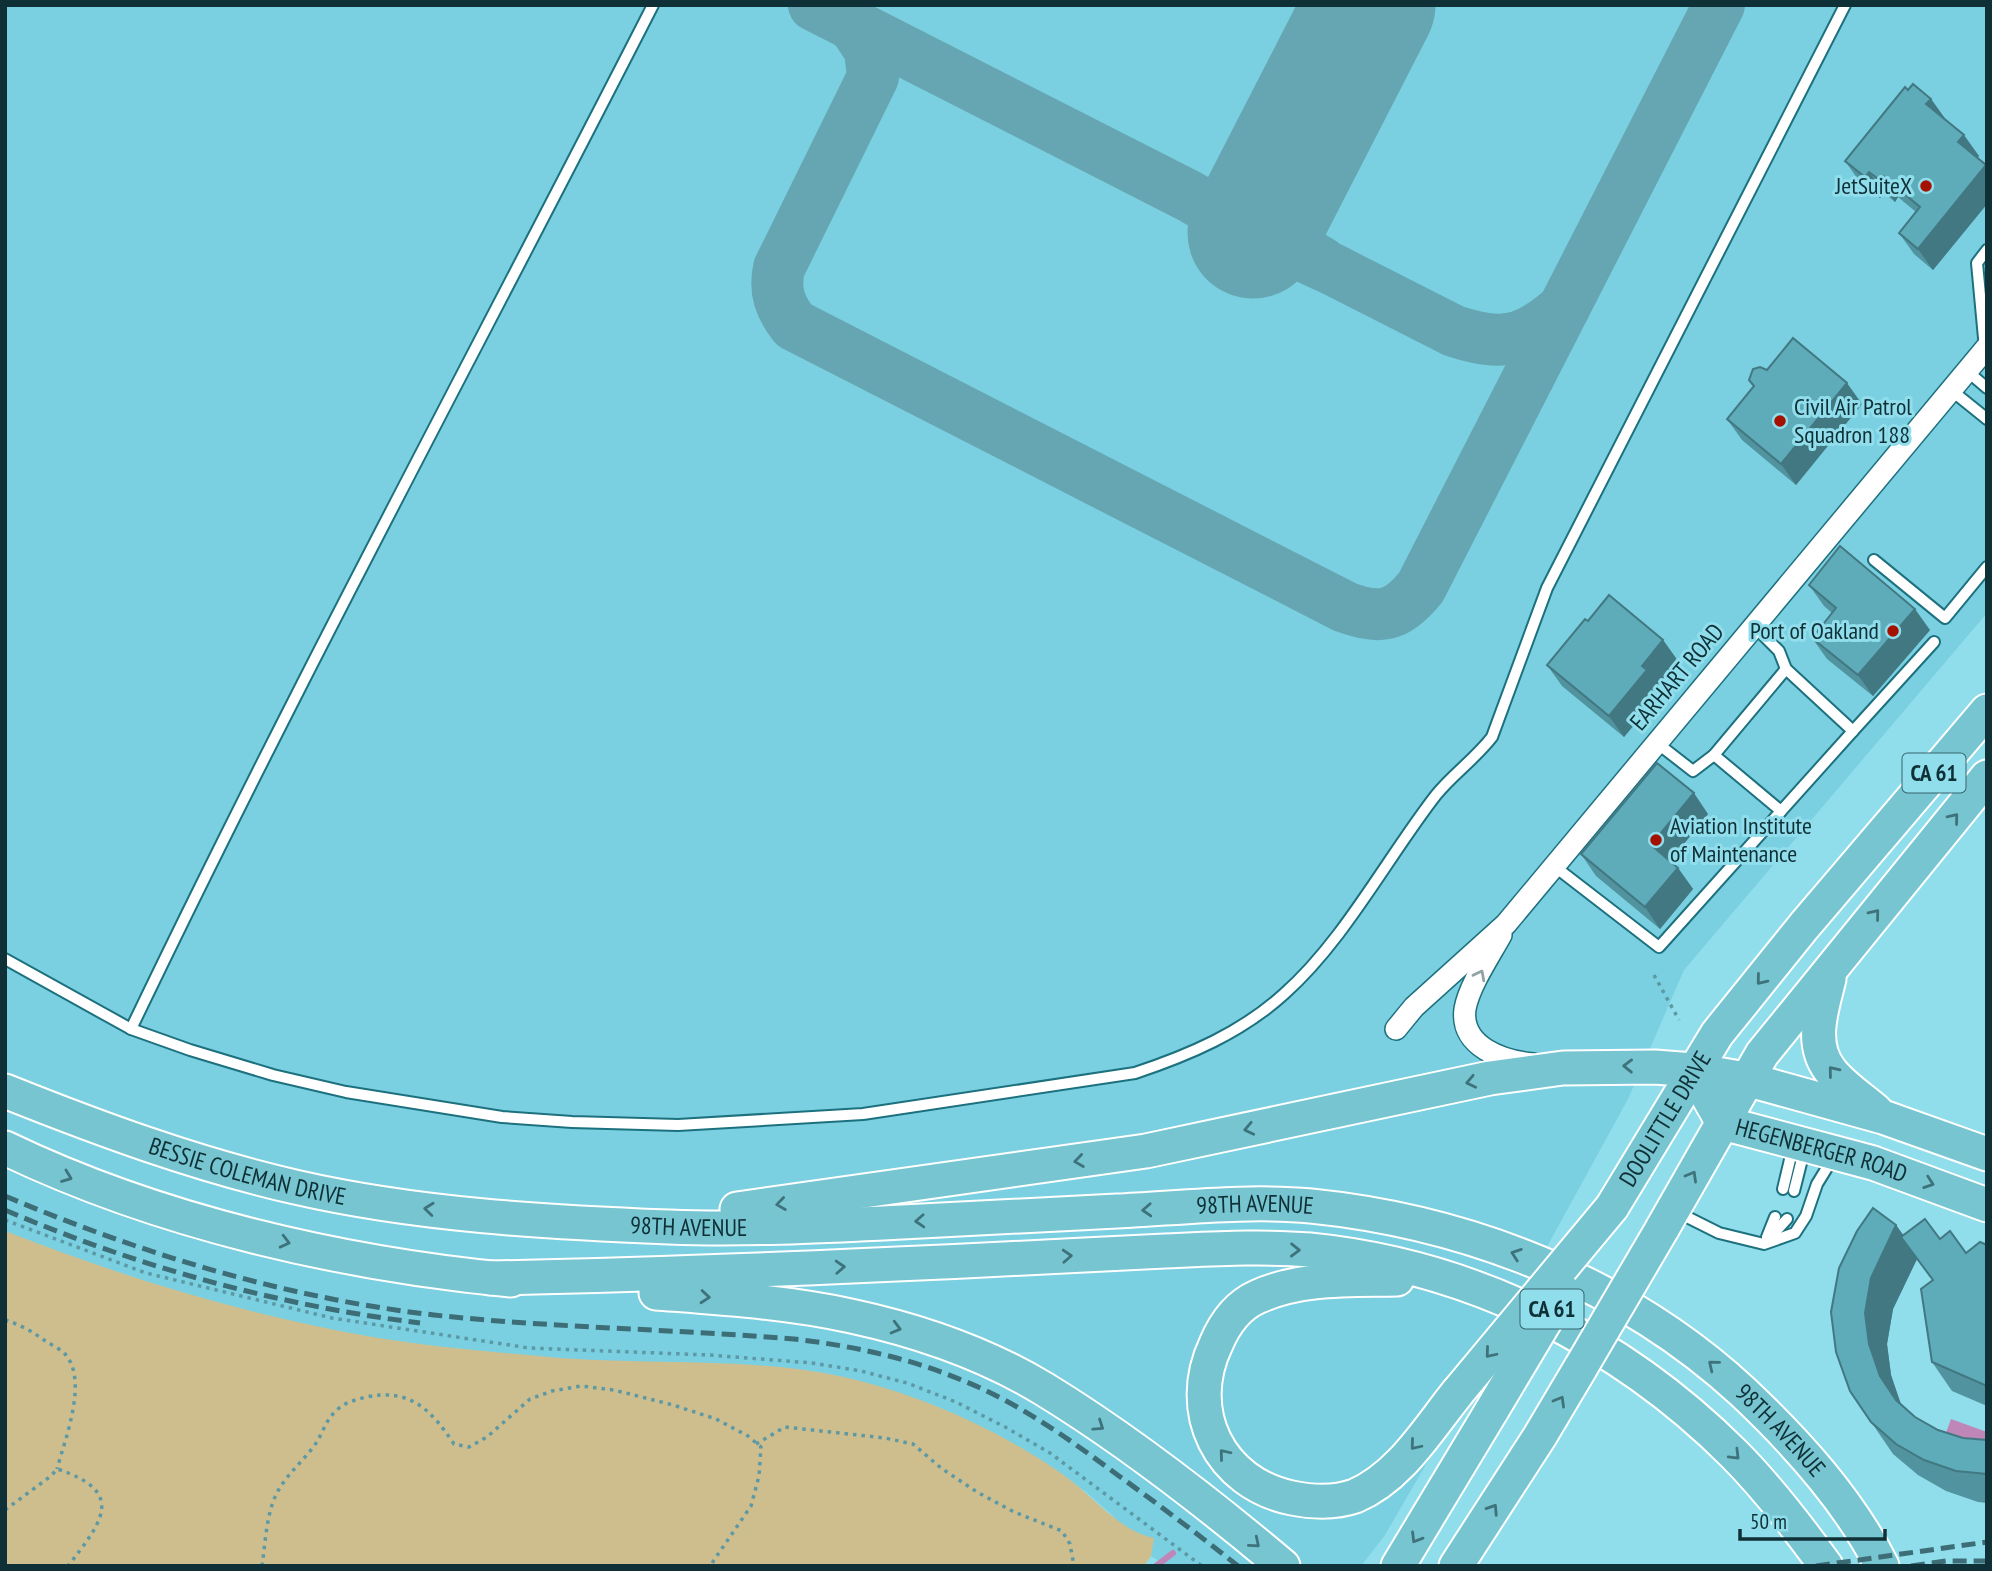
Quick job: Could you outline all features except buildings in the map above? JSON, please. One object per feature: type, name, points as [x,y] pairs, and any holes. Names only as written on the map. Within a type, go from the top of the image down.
[{"type":"main road","name":"DOOLITTLE DRIVE","points":[[1398,1566],[1717,1034],[1804,926],[1987,711]]},
{"type":"main road","name":"DOOLITTLE DRIVE","points":[[1456,1566],[1540,1436],[1762,1054],[1987,777]]},
{"type":"main road","points":[[1832,967],[1818,1027],[1820,1048],[1829,1070],[1883,1117]]},
{"type":"main road","points":[[497,1217],[668,1216],[760,1207],[1146,1151],[1490,1078],[1563,1068],[1622,1066],[1693,1070]]},
{"type":"main road","points":[[5,1068],[100,1117],[202,1163]]},
{"type":"main road","name":"HEGENBERGER ROAD","points":[[1693,1070],[1746,1079],[1883,1117],[1987,1154]]},
{"type":"main road","name":"HEGENBERGER ROAD","points":[[1693,1070],[1723,1123],[1873,1163],[1987,1205]]},
{"type":"main road","name":"BESSIE COLEMAN DRIVE","points":[[5,1091],[104,1131],[202,1163],[298,1188],[373,1202],[497,1217]]},
{"type":"main road","points":[[5,1149],[58,1174],[136,1203],[301,1246],[490,1278],[782,1304],[852,1316],[919,1335],[982,1358],[1042,1388],[1190,1489],[1283,1566]]},
{"type":"main road","name":"98TH AVENUE","points":[[497,1217],[671,1227],[772,1228],[1229,1206],[1306,1206],[1387,1217],[1461,1234],[1530,1258],[1594,1287],[1655,1322],[1715,1366],[1774,1421],[1830,1485],[1882,1566]]},
{"type":"main road","points":[[1446,1279],[1324,1280],[1288,1286],[1254,1298],[1226,1322],[1207,1361],[1203,1405],[1216,1446],[1242,1476],[1275,1494],[1313,1503],[1353,1496],[1385,1479],[1612,1207]]},
{"type":"main road","name":"98TH AVENUE","points":[[490,1278],[786,1270],[1227,1248],[1309,1250],[1381,1261],[1506,1299],[1559,1322],[1613,1355],[1668,1395],[1734,1453],[1788,1514],[1826,1566]]},
{"type":"street","name":"EARHART ROAD","points":[[1396,1029],[1413,1007],[1506,924],[1986,348]]},
{"type":"street","points":[[1506,924],[1471,992],[1465,1010],[1467,1029],[1482,1049],[1503,1059],[1563,1068]]},
{"type":"lane","points":[[131,1029],[184,918],[653,5]]},
{"type":"lane","points":[[5,959],[131,1029],[273,1075],[398,1101],[502,1117],[572,1122],[677,1125],[863,1114],[1135,1073],[1211,1044],[1251,1021],[1285,993],[1315,961],[1438,792],[1492,737],[1547,588],[1845,5]]},
{"type":"lane","points":[[1986,348],[1977,263],[1987,250]]},
{"type":"lane","points":[[1967,371],[1987,388]]},
{"type":"lane","points":[[1951,390],[1987,419]]},
{"type":"lane","points":[[1874,560],[1945,618],[1987,567]]},
{"type":"lane","points":[[1754,626],[1779,651],[1786,669],[1853,731]]},
{"type":"lane","points":[[1554,866],[1659,947],[1934,642]]},
{"type":"lane","points":[[1657,743],[1693,771],[1714,755],[1786,669]]},
{"type":"lane","points":[[1714,755],[1781,811]]},
{"type":"lane","points":[[1788,1190],[1812,1146]]},
{"type":"lane","points":[[1667,1220],[1764,1244],[1795,1233],[1805,1216],[1817,1184],[1812,1146]]},
{"type":"lane","points":[[1764,1244],[1781,1218]]},
{"type":"path","points":[[1654,975],[1679,1020]]},
{"type":"path","points":[[5,1220],[146,1273],[332,1318],[529,1348],[709,1355],[812,1363],[861,1371],[906,1383],[956,1402],[1007,1427],[1050,1453],[1202,1566]]},
{"type":"path","points":[[5,1320],[37,1335],[65,1354],[75,1374],[69,1426],[57,1469],[5,1510]]},
{"type":"path","points":[[262,1566],[272,1504],[282,1482],[316,1443],[327,1420],[338,1408],[353,1400],[374,1396],[396,1396],[413,1401],[435,1416],[454,1444],[469,1447],[487,1437],[530,1399],[552,1391],[581,1386],[614,1390],[684,1408],[716,1419],[761,1447],[759,1476],[751,1506],[710,1566]]},
{"type":"path","points":[[756,1444],[785,1427],[885,1437],[913,1444],[941,1468],[977,1492],[1014,1512],[1062,1531],[1070,1544],[1074,1566]]},
{"type":"path","points":[[57,1469],[87,1480],[98,1492],[102,1507],[97,1527],[68,1566]]},
{"type":"shaded area","points":[[5,5],[1987,5],[1987,613],[1684,970],[1628,1099],[1457,1411],[1385,1535],[1361,1566],[1168,1566],[1151,1556],[1085,1491],[1040,1463],[602,1364],[348,1337],[222,1309],[5,1236]]},
{"type":"shaded area","points":[[5,1231],[138,1279],[274,1317],[367,1336],[560,1358],[774,1367],[844,1377],[873,1385],[959,1416],[1040,1459],[1065,1476],[1118,1521],[1154,1538],[1151,1556],[1144,1566],[5,1566]]},
{"type":"shaded area","points":[[1951,1419],[1987,1432],[1987,1457],[1943,1441]]},
{"type":"waterway","points":[[1156,1566],[1173,1553]]},
{"type":"taxiway","points":[[814,5],[1189,196],[1253,233],[1334,270],[1454,331],[1486,339],[1513,338],[1537,328],[1564,308]]},
{"type":"taxiway","points":[[854,26],[870,50],[873,77],[779,268],[779,298],[794,325],[1345,607],[1378,614],[1396,610],[1404,605],[1421,587],[1719,5]]},
{"type":"taxiway","points":[[1292,157],[1284,205],[1286,229],[1298,248],[1322,263]]},
{"type":"runway","points":[[1253,233],[1370,5]]},
{"type":"railway","points":[[5,1196],[109,1237],[215,1271],[379,1307],[434,1315],[569,1326],[794,1339],[838,1345],[902,1359],[985,1390],[1044,1424],[1149,1498],[1238,1566]]},
{"type":"railway","points":[[5,1210],[106,1249],[208,1281],[313,1306],[420,1323]]},
{"type":"railway","points":[[1816,1566],[1987,1542]]},
{"type":"railway","points":[[1911,1566],[1946,1561],[1987,1561]]},
{"type":"place","name":"JetSuiteX","points":[[1926,186]]},
{"type":"place","name":"Civil Air Patrol Squadron 188","points":[[1780,421]]},
{"type":"place","name":"Port of Oakland","points":[[1893,631]]},
{"type":"place","name":"Aviation Institute of Maintenance","points":[[1656,840]]}]
